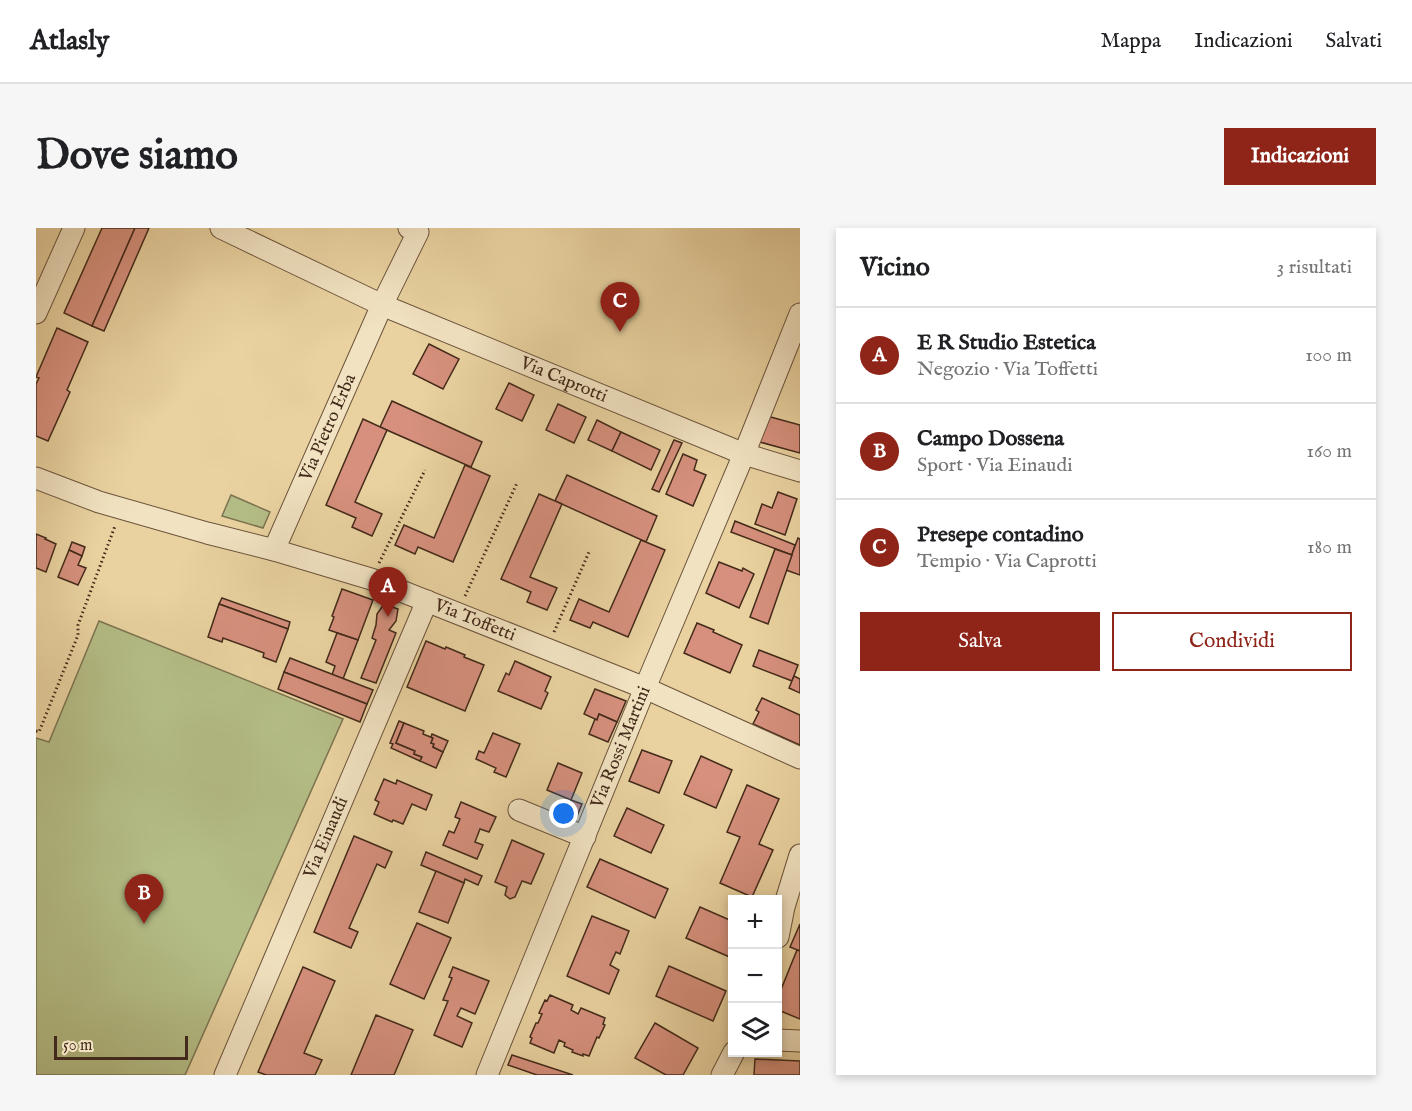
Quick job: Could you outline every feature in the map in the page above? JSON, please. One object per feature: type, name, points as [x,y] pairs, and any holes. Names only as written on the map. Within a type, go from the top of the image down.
[{"type":"street","points":[[36,313],[74,228]]},
{"type":"street","points":[[221,228],[382,305]]},
{"type":"street","name":"Via Pietro Erba","points":[[274,550],[382,305],[418,232],[409,228]]},
{"type":"street","name":"Via Caprotti","points":[[382,305],[744,454]]},
{"type":"street","name":"Via Rossi Martini","points":[[487,1075],[800,315]]},
{"type":"street","points":[[744,454],[800,471]]},
{"type":"street","name":"Via Toffetti","points":[[36,478],[99,501],[371,579],[645,688],[800,758]]},
{"type":"street","name":"Via Einaudi","points":[[225,1075],[427,600]]},
{"type":"street","points":[[519,810],[585,837]]},
{"type":"street","points":[[782,916],[800,856]]},
{"type":"street","points":[[782,1040],[800,1041]]},
{"type":"street","points":[[722,1075],[732,1057]]},
{"type":"path","points":[[371,579],[424,470]]},
{"type":"path","points":[[458,613],[517,483]]},
{"type":"path","points":[[36,731],[39,732],[78,635],[78,625],[117,520]]},
{"type":"path","points":[[546,649],[589,552]]},
{"type":"green space","points":[[231,495],[270,512],[263,528],[222,516]]},
{"type":"green space","points":[[99,621],[343,719],[185,1075],[36,1075],[36,738],[49,742]]},
{"type":"building","points":[[102,228],[135,228],[92,326],[64,313]]},
{"type":"building","points":[[135,228],[149,228],[104,331],[92,326]]},
{"type":"building","points":[[57,328],[88,342],[67,390],[70,392],[48,441],[36,436],[36,384],[39,378],[36,377]]},
{"type":"building","points":[[429,344],[459,359],[443,389],[413,374]]},
{"type":"building","points":[[509,383],[534,395],[522,421],[496,409]]},
{"type":"building","points":[[392,401],[482,442],[471,467],[380,427]]},
{"type":"building","points":[[558,404],[586,417],[574,443],[546,430]]},
{"type":"building","points":[[767,416],[800,425],[800,453],[756,441]]},
{"type":"building","points":[[363,419],[387,430],[355,502],[382,514],[372,536],[352,527],[356,518],[326,505]]},
{"type":"building","points":[[597,420],[621,432],[612,451],[588,440]]},
{"type":"building","points":[[621,432],[660,450],[651,470],[612,451]]},
{"type":"building","points":[[674,440],[682,443],[659,492],[652,489]]},
{"type":"building","points":[[683,454],[697,460],[694,470],[706,475],[693,506],[666,494]]},
{"type":"building","points":[[465,465],[490,476],[453,562],[418,547],[415,554],[395,545],[404,525],[434,538]]},
{"type":"building","points":[[567,475],[657,516],[646,542],[555,501]]},
{"type":"building","points":[[778,492],[797,499],[785,535],[755,524],[762,504],[772,508]]},
{"type":"building","points":[[539,494],[562,504],[530,577],[557,588],[547,610],[527,602],[531,592],[501,579]]},
{"type":"building","points":[[735,521],[795,545],[792,555],[731,532]]},
{"type":"building","points":[[36,534],[56,544],[46,572],[36,568]]},
{"type":"building","points":[[798,538],[800,539],[800,575],[786,570]]},
{"type":"building","points":[[641,540],[665,550],[628,637],[593,622],[590,628],[570,620],[579,599],[609,612]]},
{"type":"building","points":[[72,542],[85,547],[82,556],[69,550]]},
{"type":"building","points":[[775,549],[792,555],[768,624],[750,617]]},
{"type":"building","points":[[69,550],[82,556],[78,565],[86,568],[78,585],[58,577]]},
{"type":"building","points":[[719,562],[742,571],[743,568],[754,574],[739,608],[706,593]]},
{"type":"building","points":[[342,589],[373,600],[358,640],[329,630]]},
{"type":"building","points":[[222,598],[290,622],[288,629],[219,604]]},
{"type":"building","points":[[219,604],[288,629],[276,662],[263,657],[264,653],[223,638],[222,642],[208,637]]},
{"type":"building","points":[[384,604],[398,609],[396,621],[389,630],[396,633],[376,683],[361,678],[376,640],[372,638],[377,614]]},
{"type":"building","points":[[697,623],[742,645],[730,673],[684,653]]},
{"type":"building","points":[[337,633],[358,640],[343,679],[332,675],[335,666],[326,662]]},
{"type":"building","points":[[426,641],[445,649],[446,647],[484,665],[465,711],[407,687]]},
{"type":"building","points":[[759,650],[798,665],[792,681],[753,666]]},
{"type":"building","points":[[290,658],[373,690],[367,704],[284,672]]},
{"type":"building","points":[[515,661],[551,677],[545,691],[548,693],[541,709],[498,691],[506,673],[509,675]]},
{"type":"building","points":[[284,672],[367,704],[360,722],[278,689]]},
{"type":"building","points":[[794,676],[800,679],[800,693],[789,688]]},
{"type":"building","points":[[595,689],[626,701],[617,722],[599,714],[597,720],[584,714]]},
{"type":"building","points":[[762,698],[800,715],[800,745],[753,724]]},
{"type":"building","points":[[599,714],[617,722],[608,742],[589,734]]},
{"type":"building","points":[[399,721],[404,723],[396,743],[415,751],[414,754],[422,757],[420,761],[391,748],[393,744],[390,743]]},
{"type":"building","points":[[404,723],[424,731],[423,734],[433,738],[431,743],[434,744],[433,747],[443,752],[436,768],[420,761],[422,757],[414,754],[415,751],[396,743]]},
{"type":"building","points":[[493,733],[520,744],[506,777],[494,772],[496,768],[476,759],[479,751],[484,753]]},
{"type":"building","points":[[432,734],[448,741],[443,752],[433,747]]},
{"type":"building","points":[[642,750],[672,761],[659,793],[629,781]]},
{"type":"building","points":[[701,756],[732,770],[716,808],[684,794]]},
{"type":"building","points":[[558,763],[582,773],[571,800],[547,790]]},
{"type":"building","points":[[384,779],[396,784],[397,780],[432,795],[426,810],[412,804],[403,824],[374,814],[379,802],[375,800]]},
{"type":"building","points":[[747,785],[779,799],[759,844],[773,850],[753,895],[747,895],[720,883],[740,837],[727,832]]},
{"type":"building","points":[[571,800],[582,804],[575,821],[563,817]]},
{"type":"building","points":[[461,802],[496,817],[489,832],[480,829],[475,842],[483,845],[477,859],[443,845],[449,831],[454,833],[460,819],[455,817]]},
{"type":"building","points":[[627,808],[664,825],[651,853],[614,836]]},
{"type":"building","points":[[354,836],[392,852],[385,868],[377,864],[349,928],[358,932],[351,948],[314,932]]},
{"type":"building","points":[[512,840],[544,854],[531,884],[522,881],[515,897],[510,899],[505,895],[507,887],[495,882]]},
{"type":"building","points":[[426,852],[482,876],[478,885],[465,879],[464,883],[421,865]]},
{"type":"building","points":[[600,859],[668,889],[655,918],[587,887]]},
{"type":"building","points":[[436,871],[464,883],[448,923],[419,912]]},
{"type":"building","points":[[700,907],[728,919],[728,956],[686,938]]},
{"type":"building","points":[[592,916],[629,931],[620,954],[616,952],[610,965],[619,970],[609,994],[567,976]]},
{"type":"building","points":[[417,923],[451,938],[424,999],[390,984]]},
{"type":"building","points":[[800,924],[800,951],[790,947]]},
{"type":"building","points":[[797,950],[800,951],[800,1019],[782,1012],[782,987]]},
{"type":"building","points":[[669,966],[726,991],[713,1021],[656,996]]},
{"type":"building","points":[[303,967],[335,981],[304,1053],[322,1060],[315,1075],[266,1075],[258,1072]]},
{"type":"building","points":[[453,967],[489,981],[475,1014],[461,1008],[457,1016],[472,1023],[462,1047],[434,1035],[448,1001],[443,1000],[452,978],[449,977]]},
{"type":"building","points":[[550,995],[573,1005],[571,1010],[578,1014],[581,1008],[605,1018],[603,1024],[605,1025],[589,1056],[572,1052],[573,1050],[564,1046],[565,1043],[559,1040],[554,1053],[530,1043],[532,1038],[530,1037],[542,1014],[539,1013]]},
{"type":"building","points":[[376,1015],[413,1030],[394,1075],[351,1075]]},
{"type":"building","points":[[655,1023],[698,1048],[683,1075],[666,1075],[635,1058]]},
{"type":"building","points":[[512,1055],[573,1075],[537,1075],[508,1065]]},
{"type":"building","points":[[755,1059],[800,1061],[800,1075],[754,1075]]},
{"type":"place","name":"Presepe contadino","points":[[620,332]]},
{"type":"place","name":"E R Studio Estetica","points":[[388,617]]},
{"type":"place","name":"Campo Dossena","points":[[144,924]]}]
